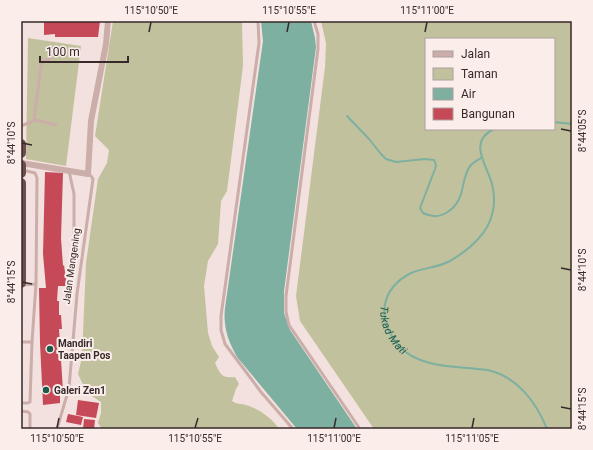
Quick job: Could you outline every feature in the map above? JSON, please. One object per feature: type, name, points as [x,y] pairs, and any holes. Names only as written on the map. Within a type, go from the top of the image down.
[{"type":"highway","points":[[21,144],[21,153]]},
{"type":"highway","points":[[21,164],[21,173]]},
{"type":"highway","points":[[21,183],[21,284]]},
{"type":"street","points":[[21,164],[88,174],[91,121],[106,44],[108,21]]},
{"type":"lane","points":[[258,21],[259,43],[221,316],[221,330],[225,344],[234,357],[261,392],[293,429]]},
{"type":"lane","points":[[314,21],[318,34],[318,49],[286,296],[286,312],[289,325],[360,429]]},
{"type":"lane","points":[[34,120],[41,66],[44,61],[51,58]]},
{"type":"lane","points":[[21,126],[34,120],[56,125]]},
{"type":"lane","points":[[21,169],[35,173],[37,178],[36,284],[30,402],[21,403]]},
{"type":"lane","points":[[69,171],[74,194],[74,258]]},
{"type":"lane","name":"Jalan Mangening","points":[[56,429],[69,388],[76,302],[93,179],[88,174]]},
{"type":"lane","points":[[21,284],[36,284]]},
{"type":"lane","points":[[21,342],[32,342]]},
{"type":"lane","points":[[21,411],[28,412],[30,414],[30,429]]},
{"type":"green space","points":[[113,21],[242,21],[243,66],[227,191],[221,201],[218,244],[208,261],[204,286],[208,333],[212,346],[219,357],[215,363],[222,375],[227,377],[235,377],[239,384],[232,401],[244,404],[260,411],[273,421],[279,429],[102,429],[98,423],[101,413],[101,402],[87,393],[78,374],[82,357],[86,263],[98,179],[107,163],[109,150],[95,136]]},
{"type":"green space","points":[[321,21],[572,21],[572,429],[374,429],[300,321],[296,296],[325,67],[326,43]]},
{"type":"green space","points":[[28,38],[81,46],[66,166],[26,159]]},
{"type":"water","points":[[261,21],[311,21],[315,38],[316,47],[284,291],[284,313],[290,330],[357,429],[297,429],[237,357],[227,334],[225,308],[263,41]]},
{"type":"building","points":[[44,21],[100,21],[98,37],[55,37],[55,34],[44,35]]},
{"type":"building","points":[[45,172],[63,173],[61,238],[63,266],[64,265],[67,286],[58,286],[57,301],[59,301],[59,315],[61,315],[62,329],[59,329],[63,391],[60,391],[60,403],[43,405],[39,288],[46,288],[43,254]]},
{"type":"building","points":[[78,400],[99,403],[96,418],[76,415]]},
{"type":"building","points":[[68,414],[83,417],[81,425],[66,422]]},
{"type":"building","points":[[84,419],[95,420],[94,429],[83,429]]},
{"type":"waterway","points":[[347,116],[386,159],[396,162],[425,159],[434,160],[436,165],[435,169],[420,208],[423,213],[429,215],[440,216],[453,208],[458,202],[467,171],[472,164],[481,158]]},
{"type":"waterway","name":"Tukad Mati","points":[[555,122],[572,124]]},
{"type":"waterway","name":"Tukad Mati","points":[[492,130],[486,134],[480,147],[483,162],[492,184],[494,198],[493,212],[488,226],[472,245],[452,260],[439,266],[415,271],[401,280],[388,296],[385,306],[385,316],[387,326],[392,336],[399,346],[413,357],[437,365],[487,370],[498,373],[516,384],[531,400],[547,429]]},
{"type":"place","name":"Mandiri Taapen Pos","points":[[50,349]]},
{"type":"place","name":"Galeri Zen1","points":[[46,390]]}]
